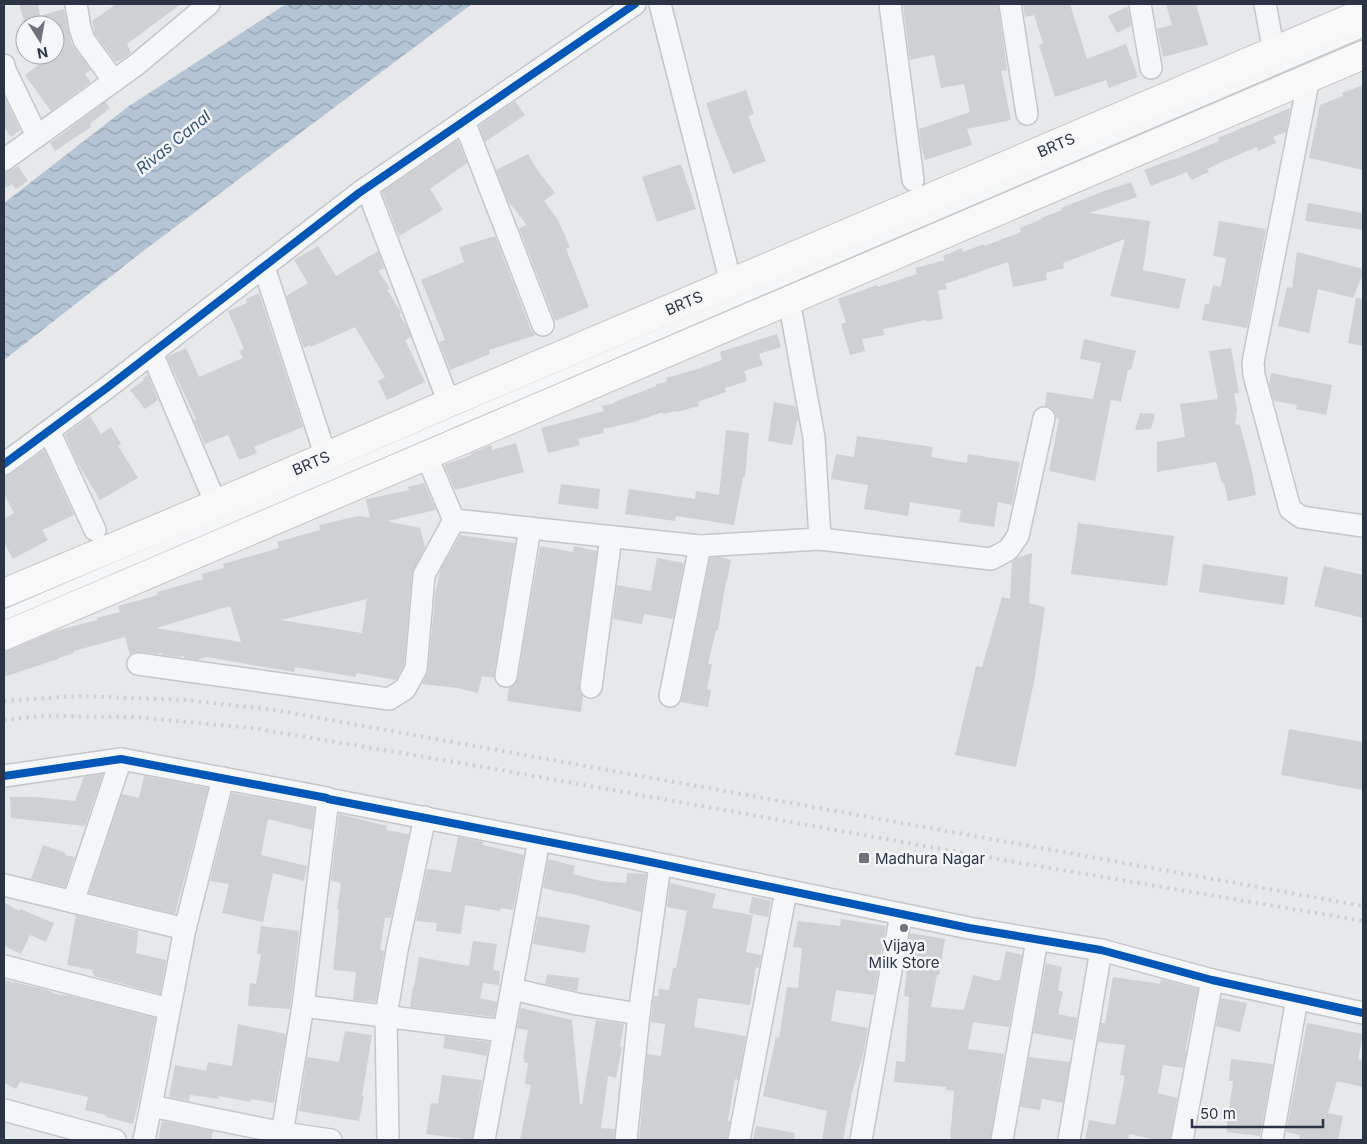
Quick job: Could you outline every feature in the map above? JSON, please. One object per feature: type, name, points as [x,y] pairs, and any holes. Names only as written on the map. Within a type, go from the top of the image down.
[{"type":"main road","name":"BRTS","points":[[4,593],[1363,13]]},
{"type":"main road","points":[[4,636],[1363,55]]},
{"type":"street","points":[[76,4],[84,40],[114,81]]},
{"type":"street","points":[[4,160],[136,65],[208,4]]},
{"type":"street","points":[[4,464],[367,188],[635,4]]},
{"type":"street","points":[[660,4],[731,283]]},
{"type":"street","points":[[890,4],[913,180]]},
{"type":"street","points":[[1010,4],[1027,114]]},
{"type":"street","points":[[1140,4],[1151,68]]},
{"type":"street","points":[[1265,4],[1274,52]]},
{"type":"street","points":[[4,65],[37,136]]},
{"type":"street","points":[[1309,78],[1255,352],[1254,374],[1290,509],[1301,517],[1363,526]]},
{"type":"street","points":[[464,121],[543,325]]},
{"type":"street","points":[[367,188],[449,403]]},
{"type":"street","points":[[264,266],[326,457]]},
{"type":"street","points":[[789,300],[814,438],[820,539]]},
{"type":"street","points":[[152,353],[216,504]]},
{"type":"street","points":[[454,520],[700,546],[820,539],[991,559],[1008,550],[1018,536],[1044,418]]},
{"type":"street","points":[[49,431],[94,530]]},
{"type":"street","points":[[426,455],[454,520]]},
{"type":"street","points":[[138,664],[388,699],[406,690],[416,669],[424,575],[454,520]]},
{"type":"street","points":[[506,676],[530,528]]},
{"type":"street","points":[[591,687],[611,536]]},
{"type":"street","points":[[670,696],[700,546]]},
{"type":"street","points":[[4,776],[121,759],[426,817],[969,928],[1101,950],[1212,980],[1363,1013]]},
{"type":"street","points":[[73,902],[121,759]]},
{"type":"street","points":[[144,1140],[185,929],[222,778]]},
{"type":"street","points":[[282,1137],[303,1006],[328,799]]},
{"type":"street","points":[[388,1140],[386,1016],[426,817]]},
{"type":"street","points":[[484,1140],[540,840]]},
{"type":"street","points":[[626,1140],[639,1014],[660,865]]},
{"type":"street","points":[[4,885],[185,929]]},
{"type":"street","points":[[739,1140],[786,891]]},
{"type":"street","points":[[861,1140],[901,914]]},
{"type":"street","points":[[1002,1140],[1037,940]]},
{"type":"street","points":[[1069,1140],[1101,950]]},
{"type":"street","points":[[4,966],[169,1009]]},
{"type":"street","points":[[1182,1140],[1212,980]]},
{"type":"street","points":[[512,989],[577,1004],[639,1014]]},
{"type":"street","points":[[1272,1140],[1297,999]]},
{"type":"street","points":[[303,1006],[504,1031]]},
{"type":"street","points":[[152,1106],[282,1137],[331,1140]]},
{"type":"street","points":[[4,1110],[115,1140]]},
{"type":"lane","points":[[4,614],[128,563],[1363,32]]},
{"type":"water","name":"Rivas Canal","points":[[286,4],[472,4],[142,252],[4,360],[4,203],[129,106]]},
{"type":"building","points":[[19,4],[38,4],[40,15],[22,15]]},
{"type":"building","points":[[116,4],[181,4],[127,44],[131,53],[116,62],[95,34],[92,21]]},
{"type":"building","points":[[903,4],[998,4],[1007,70],[1001,71],[1011,120],[967,129],[972,145],[925,160],[919,129],[970,112],[964,84],[941,88],[934,55],[910,60]]},
{"type":"building","points":[[1023,4],[1070,4],[1087,59],[1126,44],[1138,77],[1109,88],[1106,80],[1055,97],[1039,45],[1043,43],[1034,15],[1025,17]]},
{"type":"building","points":[[1166,4],[1196,4],[1208,45],[1163,57],[1157,29],[1172,25]]},
{"type":"building","points":[[1127,7],[1131,26],[1117,33],[1108,16]]},
{"type":"building","points":[[64,9],[72,44],[91,70],[85,74],[91,82],[51,111],[25,75],[38,65],[65,65],[65,15],[43,15]]},
{"type":"building","points":[[1363,85],[1363,170],[1309,158],[1320,105],[1343,96],[1342,93]]},
{"type":"building","points":[[746,90],[754,114],[748,116],[766,161],[733,174],[706,103]]},
{"type":"building","points":[[4,97],[20,130],[11,137],[4,127]]},
{"type":"building","points":[[515,101],[525,115],[485,142],[479,126]]},
{"type":"building","points":[[105,102],[110,108],[90,124],[91,127],[55,151],[50,143]]},
{"type":"building","points":[[1290,108],[1286,132],[1273,137],[1276,143],[1258,151],[1257,147],[1226,160],[1207,169],[1209,172],[1191,180],[1187,172],[1151,186],[1144,170],[1219,141],[1218,138]]},
{"type":"building","points":[[458,140],[467,163],[430,189],[443,210],[399,236],[382,192]]},
{"type":"building","points":[[528,154],[555,193],[544,201],[558,220],[570,247],[566,249],[589,307],[555,321],[519,228],[527,225],[508,201],[496,170]]},
{"type":"building","points":[[681,164],[696,209],[657,222],[642,177]]},
{"type":"building","points":[[18,166],[28,181],[16,189],[12,184],[4,189],[4,172]]},
{"type":"building","points":[[1131,182],[1137,197],[1089,213],[1150,221],[1143,270],[1186,279],[1179,309],[1110,296],[1125,239],[1063,263],[1064,268],[1046,273],[1047,280],[1013,287],[1008,262],[945,284],[947,289],[938,291],[943,319],[927,322],[926,320],[883,329],[884,335],[862,339],[865,351],[850,355],[841,324],[846,322],[838,299],[877,285],[878,287],[917,274],[915,268],[945,260],[943,256],[962,248],[963,252],[1021,232],[1020,228],[1062,210],[1061,208]]},
{"type":"building","points":[[1308,203],[1363,213],[1363,230],[1305,221]]},
{"type":"building","points":[[1219,221],[1266,229],[1247,328],[1202,320],[1205,304],[1209,304],[1213,285],[1221,287],[1226,258],[1213,256]]},
{"type":"building","points":[[495,236],[531,330],[536,335],[489,350],[490,354],[450,370],[439,342],[445,340],[421,280],[464,262],[459,247]]},
{"type":"building","points":[[318,246],[336,276],[378,251],[384,268],[378,271],[390,288],[387,290],[401,312],[399,314],[411,337],[405,340],[425,382],[387,400],[378,381],[385,377],[355,327],[311,347],[310,345],[304,348],[286,296],[308,283],[294,260]]},
{"type":"building","points":[[1297,252],[1363,269],[1363,274],[1353,298],[1318,289],[1309,333],[1278,326],[1287,287],[1292,288]]},
{"type":"building","points":[[259,293],[303,427],[254,447],[257,453],[239,460],[228,435],[205,444],[194,420],[196,419],[167,357],[186,348],[199,377],[243,358],[239,351],[244,349],[228,311],[247,303],[246,299]]},
{"type":"building","points":[[1356,298],[1363,299],[1363,346],[1348,343]]},
{"type":"building","points":[[777,334],[781,347],[759,354],[763,365],[744,371],[747,381],[725,388],[726,392],[698,402],[699,406],[676,412],[663,414],[663,412],[634,422],[603,429],[604,433],[578,439],[580,445],[548,453],[541,428],[604,411],[602,406],[615,403],[656,386],[656,384],[667,382],[666,378],[722,360],[720,352]]},
{"type":"building","points":[[1084,339],[1136,351],[1131,370],[1128,370],[1121,402],[1111,400],[1095,481],[1049,471],[1059,419],[1056,418],[1052,408],[1045,406],[1047,392],[1093,399],[1101,363],[1080,359]]},
{"type":"building","points":[[1231,348],[1239,393],[1234,394],[1237,410],[1235,424],[1240,425],[1256,495],[1228,501],[1216,462],[1157,472],[1157,442],[1185,437],[1180,404],[1218,399],[1209,351]]},
{"type":"building","points":[[1271,373],[1332,385],[1326,415],[1296,409],[1297,405],[1274,401],[1269,384]]},
{"type":"building","points":[[148,375],[158,400],[145,409],[130,390]]},
{"type":"building","points":[[774,402],[795,406],[798,417],[792,445],[768,441]]},
{"type":"building","points":[[1140,413],[1155,414],[1151,429],[1135,430]]},
{"type":"building","points":[[90,416],[101,434],[111,427],[121,444],[118,446],[138,478],[100,500],[77,462],[65,435]]},
{"type":"building","points":[[726,430],[749,433],[745,477],[743,477],[734,525],[676,516],[675,521],[625,514],[629,489],[695,499],[696,491],[719,495]]},
{"type":"building","points":[[857,436],[933,447],[931,457],[967,463],[968,454],[1020,462],[1012,505],[998,502],[994,527],[959,522],[961,510],[910,502],[908,516],[864,509],[868,485],[831,479],[836,454],[854,457]]},
{"type":"building","points":[[516,443],[524,472],[455,490],[444,465],[491,445],[492,450]]},
{"type":"building","points":[[44,450],[74,515],[42,530],[48,540],[13,559],[4,543],[4,519],[14,513],[4,494],[4,476],[11,474]]},
{"type":"building","points":[[424,483],[436,510],[387,521],[420,528],[425,547],[412,574],[404,665],[396,680],[356,673],[356,677],[295,667],[294,672],[206,657],[197,660],[184,658],[184,656],[140,652],[134,652],[130,655],[125,637],[74,651],[74,653],[58,659],[4,677],[4,651],[55,631],[120,612],[118,606],[158,595],[157,592],[203,579],[202,574],[224,568],[223,564],[279,548],[277,542],[320,530],[319,525],[358,516],[370,518],[366,499],[409,490],[408,487]],"holes":[[[367,599],[362,633],[281,620]],[[230,606],[241,642],[156,628]]]},
{"type":"building","points":[[561,484],[600,489],[598,509],[558,504]]},
{"type":"building","points":[[1078,523],[1174,536],[1167,586],[1071,574]]},
{"type":"building","points":[[460,535],[515,543],[494,678],[482,676],[478,693],[457,688],[422,684],[428,670],[436,587],[436,590],[440,571]]},
{"type":"building","points":[[540,546],[573,552],[574,546],[597,551],[579,685],[579,691],[583,697],[581,712],[507,701],[509,688],[515,684],[518,678]]},
{"type":"building","points":[[1032,553],[1029,603],[1045,607],[1035,677],[1016,767],[955,755],[976,666],[982,667],[1002,597],[1010,599],[1012,562],[1017,558]]},
{"type":"building","points":[[720,557],[731,560],[718,630],[716,630],[708,664],[712,664],[707,689],[711,690],[708,707],[681,702],[710,558]]},
{"type":"building","points":[[657,558],[684,563],[673,619],[644,614],[642,624],[613,619],[617,585],[651,591]]},
{"type":"building","points":[[1203,564],[1288,577],[1284,605],[1199,592]]},
{"type":"building","points":[[1324,566],[1363,575],[1363,618],[1314,606]]},
{"type":"building","points":[[1289,729],[1363,742],[1363,790],[1281,775]]},
{"type":"building","points":[[103,774],[85,826],[11,818],[10,797],[35,797],[75,801],[84,777]]},
{"type":"building","points":[[144,776],[208,788],[175,914],[89,893],[122,794],[139,798]]},
{"type":"building","points":[[232,793],[314,808],[312,830],[268,819],[261,855],[307,866],[304,881],[273,873],[263,922],[222,913],[229,884],[210,881]]},
{"type":"building","points":[[339,814],[387,826],[386,830],[409,834],[391,918],[385,918],[380,950],[384,951],[376,1002],[353,1000],[356,972],[333,970],[339,910],[337,910],[341,883],[331,881]]},
{"type":"building","points":[[458,837],[483,842],[483,845],[524,855],[513,910],[501,908],[500,911],[465,905],[461,934],[436,931],[437,923],[416,921],[427,869],[451,872]]},
{"type":"building","points":[[43,845],[66,853],[65,855],[75,857],[65,887],[31,879]]},
{"type":"building","points":[[548,859],[575,866],[573,874],[601,881],[626,883],[627,873],[646,874],[641,912],[543,888]]},
{"type":"building","points":[[670,883],[716,894],[712,908],[753,915],[746,952],[761,955],[759,968],[756,967],[750,1005],[698,998],[694,1027],[746,1036],[738,1080],[735,1079],[727,1140],[639,1140],[647,1054],[661,1056],[665,1024],[651,1022],[654,996],[658,996],[659,989],[669,990],[673,968],[676,968],[687,911],[667,907]]},
{"type":"building","points":[[752,897],[771,901],[768,917],[749,913]]},
{"type":"building","points":[[4,902],[19,911],[20,909],[54,923],[46,942],[30,935],[21,954],[4,946]]},
{"type":"building","points":[[76,915],[138,931],[136,953],[166,960],[160,994],[94,976],[93,970],[67,965]]},
{"type":"building","points":[[538,916],[590,925],[585,953],[533,944]]},
{"type":"building","points":[[841,919],[886,926],[874,995],[836,990],[831,1021],[868,1028],[863,1055],[851,1096],[843,1140],[822,1140],[827,1111],[763,1096],[776,1037],[779,1038],[787,987],[798,988],[802,948],[793,947],[798,921],[840,926]]},
{"type":"building","points":[[261,926],[299,931],[290,1009],[248,1006],[250,983],[256,984],[261,954],[257,954]]},
{"type":"building","points":[[910,933],[945,939],[931,1007],[964,1010],[973,975],[998,981],[1000,980],[1006,951],[1022,955],[1009,1027],[973,1022],[968,1049],[1004,1054],[990,1140],[950,1140],[954,1091],[946,1090],[946,1087],[894,1082],[896,1061],[905,1062],[909,997],[904,996],[907,967],[904,966]]},
{"type":"building","points":[[473,941],[497,944],[493,970],[500,971],[499,985],[483,983],[480,998],[497,1002],[494,1017],[410,1007],[419,957],[469,966]]},
{"type":"building","points":[[1046,963],[1062,967],[1058,990],[1063,992],[1058,1014],[1077,1018],[1073,1040],[1033,1033]]},
{"type":"building","points":[[547,974],[579,978],[577,991],[545,984]]},
{"type":"building","points":[[1113,977],[1160,984],[1161,979],[1198,989],[1183,1068],[1163,1065],[1158,1093],[1177,1098],[1170,1140],[1157,1140],[1129,1134],[1128,1140],[1085,1140],[1089,1120],[1115,1125],[1125,1076],[1120,1075],[1125,1045],[1098,1042],[1101,1023],[1105,1023]]},
{"type":"building","points":[[4,979],[13,983],[47,990],[55,994],[71,996],[155,1018],[133,1124],[85,1110],[88,1097],[20,1082],[16,1089],[4,1083]]},
{"type":"building","points":[[1221,998],[1247,1003],[1240,1032],[1216,1026]]},
{"type":"building","points":[[521,1008],[572,1020],[580,1104],[582,1104],[596,1020],[624,1024],[616,1078],[608,1076],[601,1128],[615,1129],[614,1140],[520,1140],[531,1085],[525,1084],[528,1063],[524,1062],[525,1060],[523,1059],[528,1030],[517,1028]]},
{"type":"building","points":[[1307,1023],[1363,1034],[1358,1059],[1363,1060],[1363,1087],[1337,1081],[1328,1113],[1343,1116],[1338,1140],[1299,1140],[1300,1135],[1286,1132]]},
{"type":"building","points":[[238,1024],[286,1034],[274,1103],[251,1099],[251,1102],[219,1096],[219,1099],[190,1095],[189,1101],[169,1097],[175,1065],[206,1071],[208,1062],[232,1066]]},
{"type":"building","points":[[345,1031],[372,1035],[359,1121],[299,1111],[307,1057],[339,1062]]},
{"type":"building","points":[[445,1036],[489,1042],[487,1056],[443,1048]]},
{"type":"building","points":[[1029,1057],[1070,1062],[1063,1103],[1042,1099],[1040,1110],[1020,1107]]},
{"type":"building","points":[[1231,1059],[1273,1064],[1260,1136],[1226,1132],[1233,1081],[1229,1081]]},
{"type":"building","points":[[442,1075],[482,1080],[472,1140],[426,1134],[431,1103],[438,1104]]},
{"type":"building","points":[[162,1121],[213,1131],[211,1140],[158,1140]]},
{"type":"building","points":[[756,1126],[795,1133],[794,1140],[753,1140]]},
{"type":"railway","points":[[4,701],[77,696],[186,700],[275,710],[1363,906]]},
{"type":"railway","points":[[4,720],[42,716],[134,717],[252,728],[461,763],[1003,860],[1363,921]]},
{"type":"cycle path","points":[[4,464],[108,387],[359,193],[635,4]]},
{"type":"cycle path","points":[[4,776],[121,759],[631,858],[969,928],[1101,950],[1212,980],[1363,1013]]},
{"type":"place","name":"Madhura Nagar","points":[[864,858]]},
{"type":"place","name":"Vijaya Milk Store","points":[[904,928]]}]
